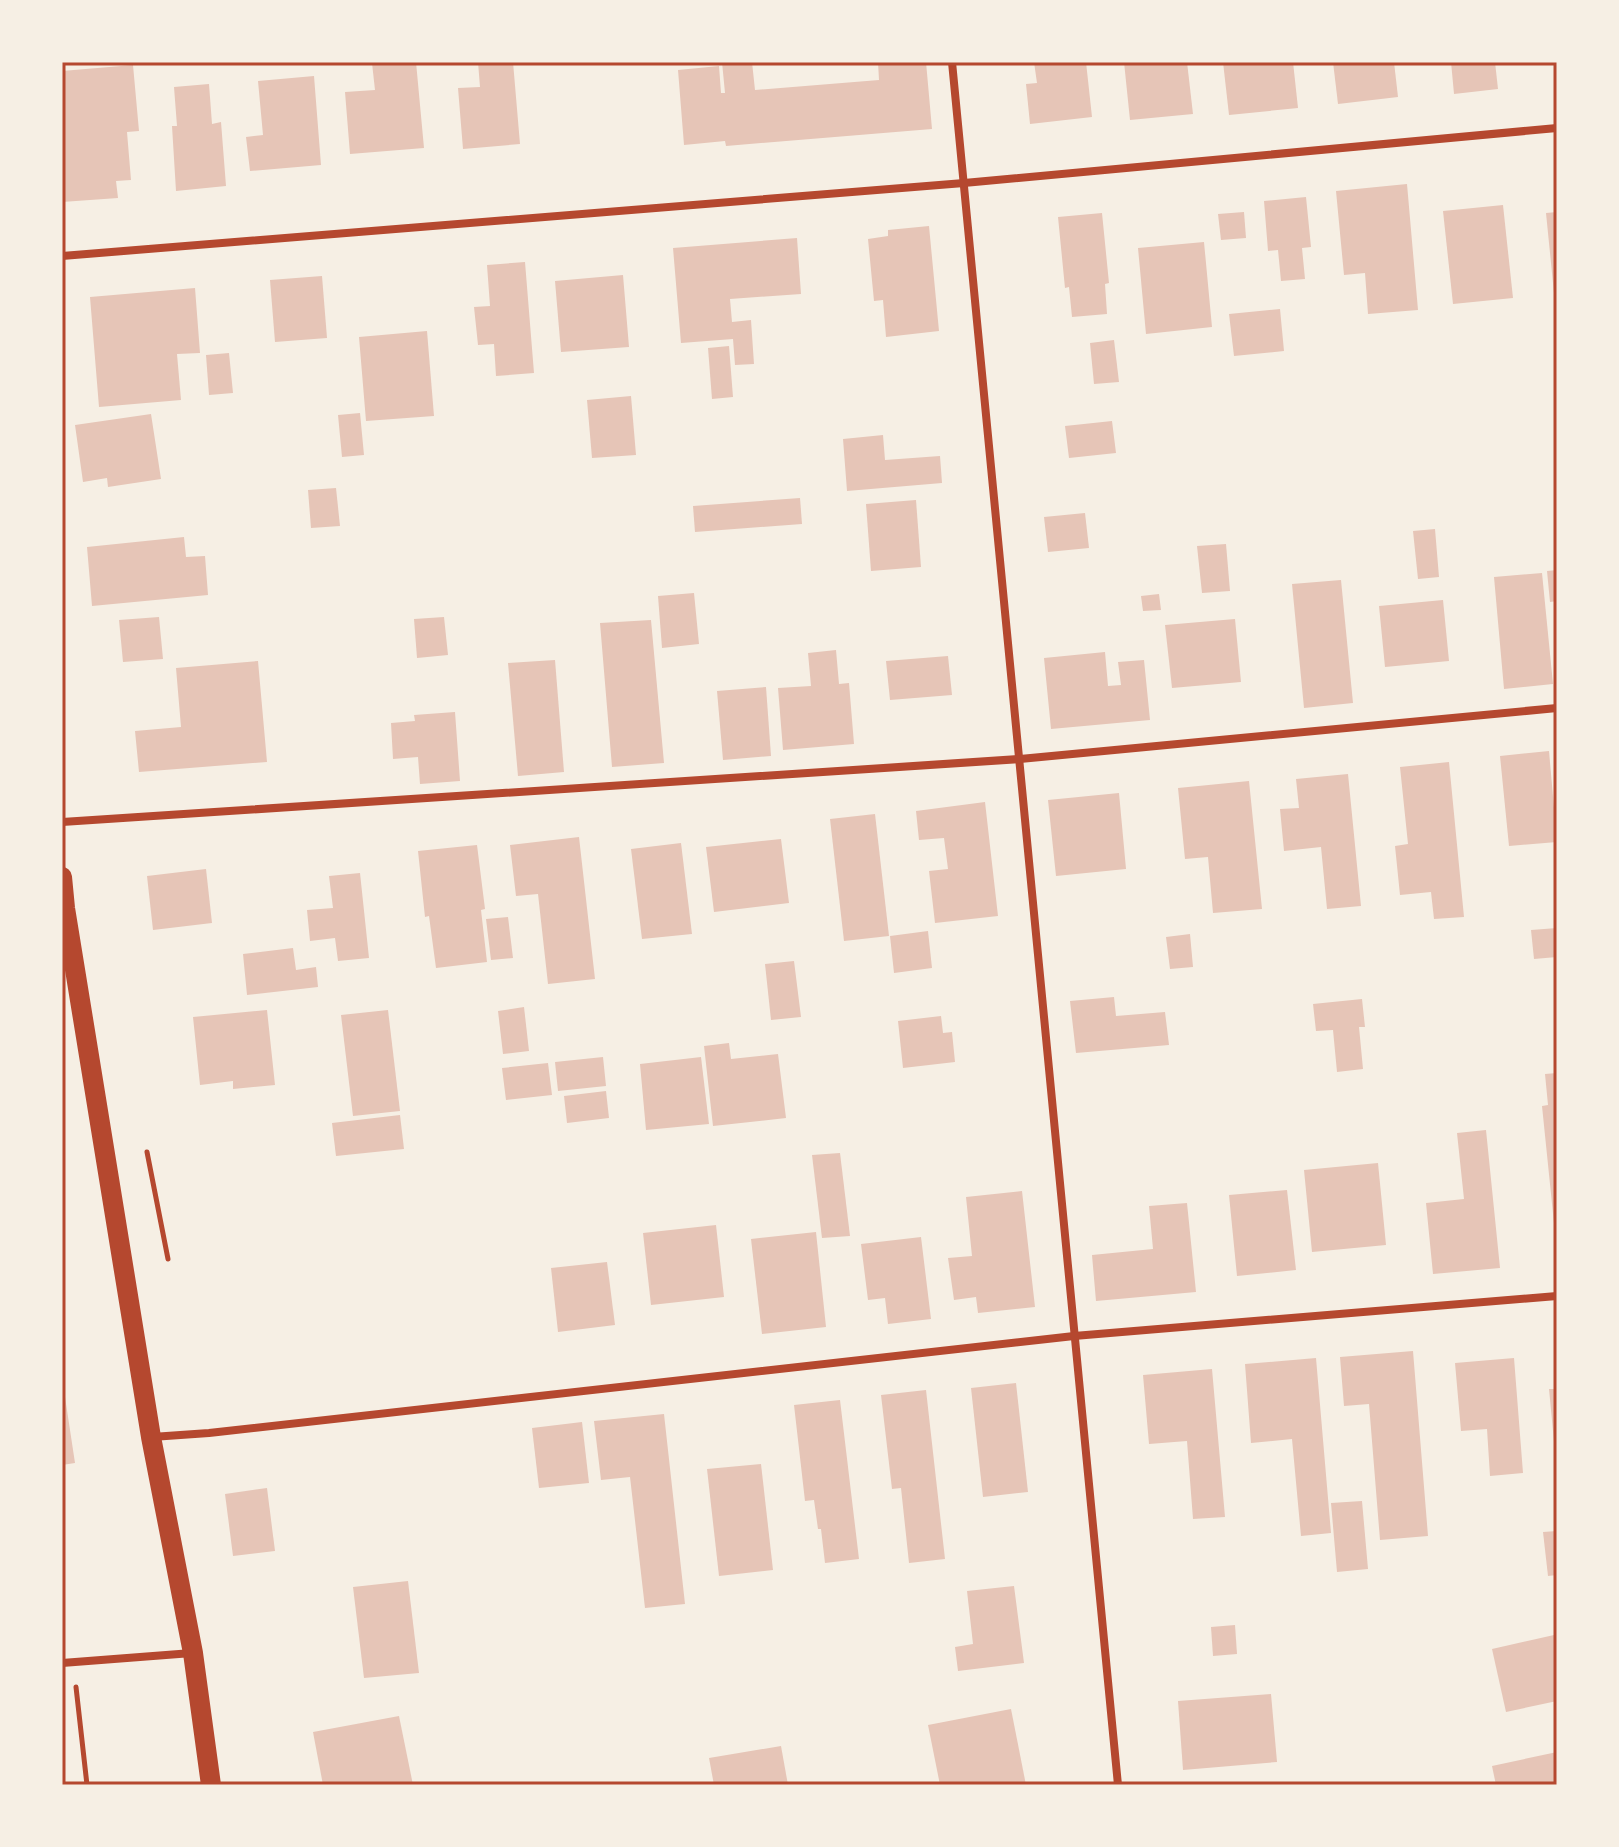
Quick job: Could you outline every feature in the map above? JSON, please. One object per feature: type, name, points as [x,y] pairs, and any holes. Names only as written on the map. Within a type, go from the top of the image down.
[{"type":"main road","points":[[62,877],[151,1437],[193,1653],[211,1785]]},
{"type":"street","points":[[952,62],[1118,1785]]},
{"type":"street","points":[[62,256],[964,183],[1557,128]]},
{"type":"street","points":[[62,822],[1020,759],[1557,708]]},
{"type":"street","points":[[151,1437],[1074,1336],[1557,1296]]},
{"type":"street","points":[[62,1663],[193,1653]]},
{"type":"path","points":[[147,1152],[168,1259]]},
{"type":"path","points":[[74,1662],[87,1785]]},
{"type":"building","points":[[416,62],[424,148],[350,154],[345,92],[375,90],[372,63]]},
{"type":"building","points":[[478,62],[513,62],[520,144],[463,149],[458,88],[480,87]]},
{"type":"building","points":[[722,62],[752,62],[755,90],[879,80],[878,62],[926,62],[932,129],[726,146],[725,141],[684,145],[678,70],[719,66],[721,93],[725,93]]},
{"type":"building","points":[[1034,62],[1086,62],[1092,117],[1030,124],[1026,84],[1037,83]]},
{"type":"building","points":[[1124,62],[1187,62],[1193,114],[1130,120]]},
{"type":"building","points":[[1223,62],[1293,62],[1298,108],[1229,115]]},
{"type":"building","points":[[1333,62],[1394,62],[1398,97],[1338,104]]},
{"type":"building","points":[[1451,62],[1495,62],[1498,89],[1454,94]]},
{"type":"building","points":[[133,65],[139,131],[127,132],[131,180],[116,181],[118,198],[62,202],[62,71]]},
{"type":"building","points":[[314,76],[321,165],[250,171],[246,137],[263,135],[258,81]]},
{"type":"building","points":[[209,84],[212,124],[221,122],[226,186],[176,191],[172,126],[177,126],[174,87]]},
{"type":"building","points":[[1407,184],[1418,310],[1368,314],[1365,273],[1344,275],[1336,191]]},
{"type":"building","points":[[1306,197],[1311,247],[1302,248],[1305,279],[1281,281],[1278,250],[1268,251],[1264,201]]},
{"type":"building","points":[[1503,205],[1513,298],[1453,304],[1443,211]]},
{"type":"building","points":[[1244,212],[1246,238],[1221,240],[1218,214]]},
{"type":"building","points":[[1557,212],[1557,303],[1555,303],[1546,213]]},
{"type":"building","points":[[1102,213],[1109,283],[1105,284],[1107,314],[1072,317],[1069,287],[1065,288],[1058,217]]},
{"type":"building","points":[[929,226],[939,331],[886,337],[883,300],[874,301],[868,239],[888,236],[888,230]]},
{"type":"building","points":[[797,238],[801,294],[730,299],[732,322],[751,320],[754,364],[735,365],[733,339],[681,343],[673,248]]},
{"type":"building","points":[[1204,242],[1212,327],[1146,334],[1138,248]]},
{"type":"building","points":[[525,262],[534,373],[496,376],[494,344],[478,345],[474,307],[490,306],[487,265]]},
{"type":"building","points":[[623,275],[629,347],[561,352],[555,281]]},
{"type":"building","points":[[322,276],[327,338],[275,342],[270,280]]},
{"type":"building","points":[[195,288],[200,353],[177,354],[181,400],[99,407],[90,297]]},
{"type":"building","points":[[1280,309],[1284,351],[1234,356],[1229,314]]},
{"type":"building","points":[[427,331],[434,416],[366,421],[359,337]]},
{"type":"building","points":[[1114,340],[1119,382],[1094,384],[1090,343]]},
{"type":"building","points":[[729,346],[733,397],[712,399],[708,348]]},
{"type":"building","points":[[229,353],[233,393],[209,395],[206,355]]},
{"type":"building","points":[[631,396],[636,455],[592,458],[587,400]]},
{"type":"building","points":[[360,413],[364,455],[342,457],[338,415]]},
{"type":"building","points":[[151,414],[161,479],[108,487],[107,478],[83,482],[75,425]]},
{"type":"building","points":[[1112,421],[1116,453],[1069,458],[1065,426]]},
{"type":"building","points":[[883,435],[885,460],[940,456],[942,483],[847,491],[843,439]]},
{"type":"building","points":[[336,488],[340,526],[311,528],[308,490]]},
{"type":"building","points":[[800,498],[802,524],[695,532],[693,506]]},
{"type":"building","points":[[916,500],[921,567],[871,571],[866,504]]},
{"type":"building","points":[[1085,513],[1089,548],[1048,552],[1044,517]]},
{"type":"building","points":[[1435,529],[1439,577],[1418,579],[1413,531]]},
{"type":"building","points":[[184,537],[186,557],[205,556],[208,595],[92,606],[87,547]]},
{"type":"building","points":[[1226,544],[1230,591],[1202,593],[1197,546]]},
{"type":"building","points":[[1557,570],[1557,601],[1550,602],[1547,571]]},
{"type":"building","points":[[1542,573],[1553,684],[1504,689],[1494,577]]},
{"type":"building","points":[[1341,580],[1353,703],[1304,708],[1292,584]]},
{"type":"building","points":[[694,593],[699,644],[662,648],[658,596]]},
{"type":"building","points":[[1159,594],[1161,610],[1143,611],[1141,596]]},
{"type":"building","points":[[1443,600],[1449,661],[1385,667],[1379,606]]},
{"type":"building","points":[[159,617],[163,659],[123,662],[119,620]]},
{"type":"building","points":[[444,617],[448,655],[417,658],[414,619]]},
{"type":"building","points":[[1235,619],[1241,682],[1172,688],[1165,625]]},
{"type":"building","points":[[651,620],[664,763],[612,767],[600,623]]},
{"type":"building","points":[[836,650],[839,684],[849,683],[854,744],[783,750],[778,688],[811,686],[808,653]]},
{"type":"building","points":[[1105,652],[1108,686],[1121,685],[1118,662],[1144,660],[1150,720],[1051,729],[1044,658]]},
{"type":"building","points":[[948,656],[952,695],[890,700],[886,661]]},
{"type":"building","points":[[555,660],[564,772],[518,776],[508,663]]},
{"type":"building","points":[[258,661],[267,762],[139,772],[135,731],[181,727],[176,668]]},
{"type":"building","points":[[766,687],[771,756],[723,760],[717,691]]},
{"type":"building","points":[[455,712],[460,781],[420,784],[418,757],[393,759],[391,723],[415,721],[414,715]]},
{"type":"building","points":[[1549,751],[1557,842],[1509,846],[1500,756]]},
{"type":"building","points":[[1449,762],[1464,917],[1434,919],[1431,892],[1400,895],[1395,846],[1408,844],[1400,767]]},
{"type":"building","points":[[1348,774],[1361,906],[1327,909],[1321,847],[1284,851],[1280,809],[1299,808],[1296,779]]},
{"type":"building","points":[[1249,781],[1262,909],[1213,913],[1208,857],[1185,859],[1178,788]]},
{"type":"building","points":[[1119,793],[1126,869],[1056,876],[1048,800]]},
{"type":"building","points":[[985,802],[998,916],[935,923],[929,871],[948,869],[944,838],[919,840],[916,811]]},
{"type":"building","points":[[875,814],[889,936],[844,941],[830,819]]},
{"type":"building","points":[[579,837],[595,979],[548,984],[538,894],[516,896],[510,845]]},
{"type":"building","points":[[781,839],[789,903],[714,912],[706,847]]},
{"type":"building","points":[[681,843],[692,934],[642,939],[631,849]]},
{"type":"building","points":[[477,845],[485,909],[481,910],[487,962],[436,968],[429,916],[425,917],[418,851]]},
{"type":"building","points":[[206,869],[212,923],[153,930],[147,876]]},
{"type":"building","points":[[360,873],[369,958],[338,961],[335,938],[310,941],[307,910],[333,908],[329,876]]},
{"type":"building","points":[[508,917],[513,958],[491,960],[486,919]]},
{"type":"building","points":[[1557,928],[1557,957],[1534,959],[1531,930]]},
{"type":"building","points":[[928,931],[932,968],[894,973],[890,936]]},
{"type":"building","points":[[1190,934],[1193,967],[1170,969],[1166,937]]},
{"type":"building","points":[[293,948],[296,970],[316,967],[318,987],[247,995],[243,954]]},
{"type":"building","points":[[794,961],[801,1017],[771,1020],[765,964]]},
{"type":"building","points":[[1114,997],[1116,1016],[1165,1012],[1169,1045],[1076,1053],[1070,1001]]},
{"type":"building","points":[[1362,999],[1365,1027],[1359,1027],[1363,1069],[1337,1072],[1333,1030],[1316,1031],[1313,1004]]},
{"type":"building","points":[[524,1007],[529,1051],[503,1054],[498,1011]]},
{"type":"building","points":[[267,1010],[275,1085],[233,1089],[233,1081],[200,1085],[193,1017]]},
{"type":"building","points":[[388,1010],[400,1111],[353,1116],[341,1015]]},
{"type":"building","points":[[941,1016],[943,1033],[952,1032],[955,1062],[903,1068],[898,1021]]},
{"type":"building","points":[[729,1043],[731,1059],[778,1054],[786,1118],[713,1126],[704,1046]]},
{"type":"building","points":[[603,1057],[606,1086],[558,1091],[555,1062]]},
{"type":"building","points":[[701,1057],[709,1124],[646,1130],[640,1064]]},
{"type":"building","points":[[548,1063],[552,1095],[506,1100],[502,1068]]},
{"type":"building","points":[[1557,1073],[1555,1233],[1542,1106],[1548,1105],[1545,1074]]},
{"type":"building","points":[[606,1091],[609,1118],[567,1123],[564,1096]]},
{"type":"building","points":[[400,1115],[404,1149],[336,1156],[332,1123]]},
{"type":"building","points":[[1486,1130],[1500,1268],[1433,1274],[1426,1203],[1464,1199],[1457,1133]]},
{"type":"building","points":[[840,1153],[850,1236],[822,1238],[812,1155]]},
{"type":"building","points":[[1378,1163],[1386,1245],[1312,1252],[1304,1170]]},
{"type":"building","points":[[1287,1190],[1296,1270],[1237,1276],[1229,1195]]},
{"type":"building","points":[[1022,1191],[1035,1307],[978,1313],[976,1297],[954,1300],[948,1258],[972,1256],[966,1197]]},
{"type":"building","points":[[1187,1203],[1196,1292],[1096,1301],[1092,1255],[1153,1249],[1149,1206]]},
{"type":"building","points":[[716,1225],[724,1297],[651,1305],[643,1233]]},
{"type":"building","points":[[816,1232],[826,1327],[762,1334],[751,1239]]},
{"type":"building","points":[[921,1237],[931,1319],[888,1324],[885,1298],[868,1300],[861,1244]]},
{"type":"building","points":[[607,1262],[615,1325],[558,1332],[551,1268]]},
{"type":"building","points":[[1413,1351],[1428,1536],[1380,1540],[1369,1404],[1344,1406],[1340,1357]]},
{"type":"building","points":[[1316,1358],[1331,1533],[1301,1536],[1292,1439],[1251,1443],[1245,1364]]},
{"type":"building","points":[[1514,1358],[1523,1473],[1490,1476],[1487,1429],[1461,1431],[1455,1363]]},
{"type":"building","points":[[1212,1369],[1225,1517],[1193,1519],[1187,1441],[1149,1444],[1143,1375]]},
{"type":"building","points":[[1016,1383],[1028,1492],[983,1497],[971,1388]]},
{"type":"building","points":[[1549,1389],[1557,1389],[1557,1452],[1555,1452]]},
{"type":"building","points":[[926,1390],[945,1559],[909,1563],[901,1488],[892,1489],[881,1395]]},
{"type":"building","points":[[65,1397],[75,1463],[62,1465],[62,1398]]},
{"type":"building","points":[[840,1400],[859,1559],[825,1563],[814,1500],[805,1501],[794,1405]]},
{"type":"building","points":[[664,1414],[685,1604],[645,1608],[630,1477],[601,1480],[594,1421]]},
{"type":"building","points":[[582,1422],[589,1483],[539,1488],[532,1428]]},
{"type":"building","points":[[761,1464],[773,1570],[719,1576],[707,1469]]},
{"type":"building","points":[[267,1488],[275,1551],[233,1556],[225,1494]]},
{"type":"building","points":[[1362,1501],[1368,1569],[1337,1572],[1331,1503]]},
{"type":"building","points":[[1557,1531],[1557,1575],[1548,1576],[1543,1532]]},
{"type":"building","points":[[408,1581],[419,1673],[364,1678],[353,1587]]},
{"type":"building","points":[[1014,1586],[1024,1663],[958,1671],[955,1647],[973,1644],[967,1591]]},
{"type":"building","points":[[1235,1625],[1237,1654],[1213,1656],[1211,1627]]},
{"type":"building","points":[[1554,1635],[1557,1701],[1506,1712],[1492,1649]]},
{"type":"building","points":[[1271,1694],[1277,1762],[1183,1770],[1178,1701]]},
{"type":"building","points":[[1011,1709],[1026,1785],[940,1785],[928,1725]]},
{"type":"building","points":[[399,1716],[413,1785],[323,1785],[313,1732]]},
{"type":"building","points":[[781,1746],[788,1785],[714,1785],[709,1758]]},
{"type":"building","points":[[1557,1752],[1557,1785],[1496,1785],[1492,1766]]}]
